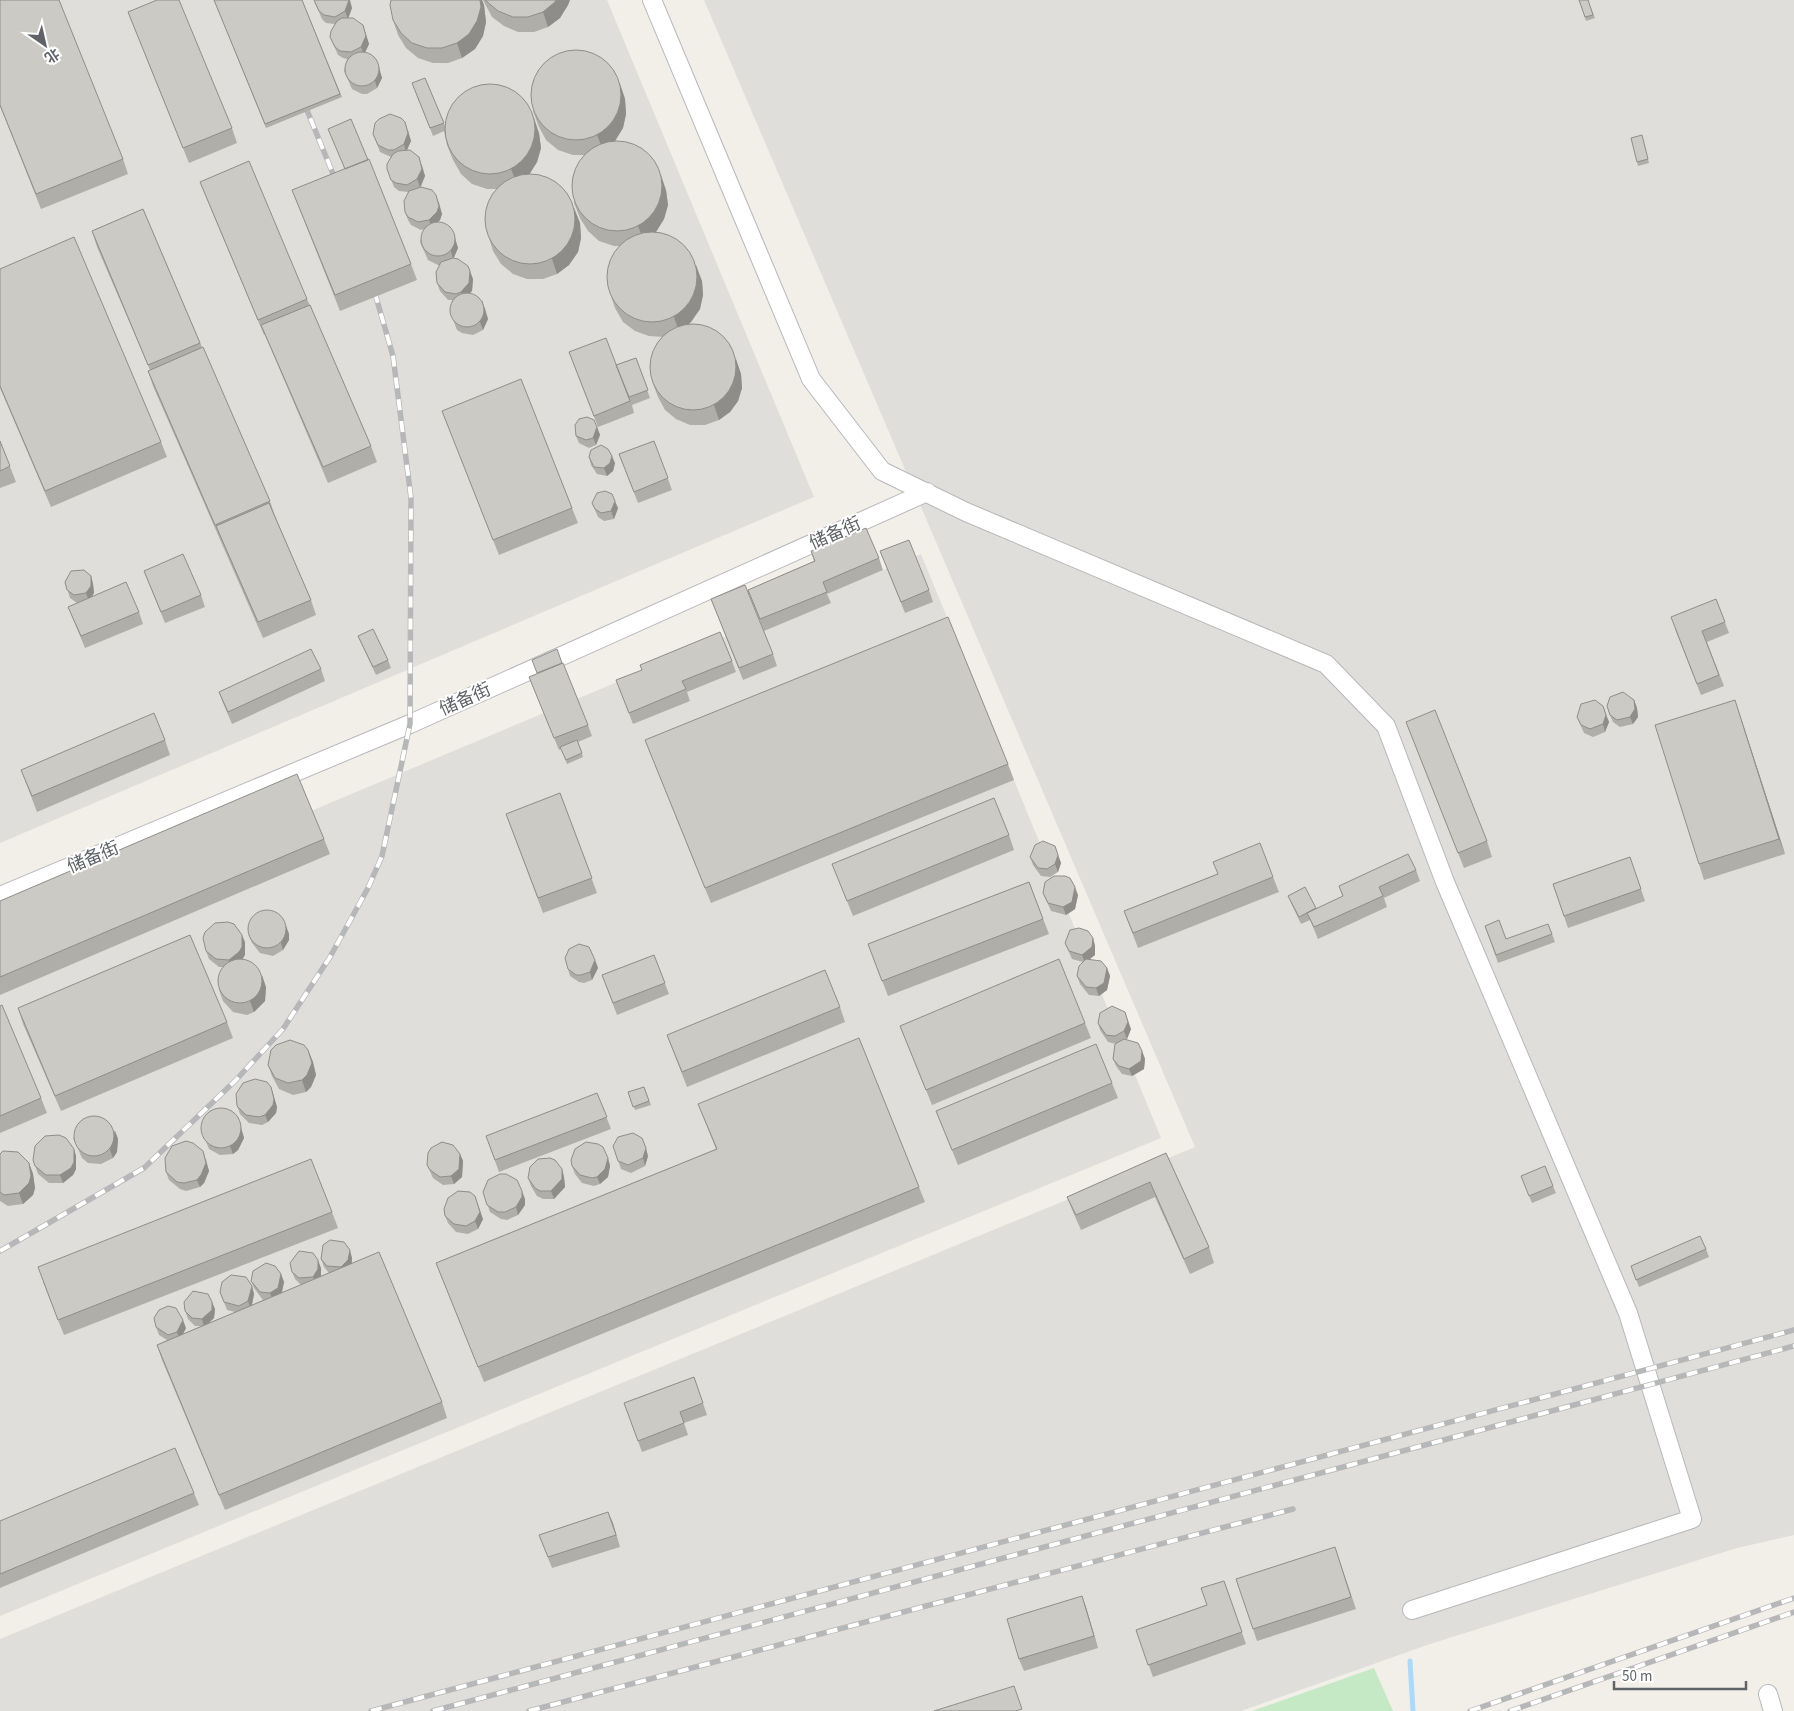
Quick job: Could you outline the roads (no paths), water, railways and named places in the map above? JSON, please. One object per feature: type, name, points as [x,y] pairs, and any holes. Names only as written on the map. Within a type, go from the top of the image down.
[{"type":"street","points":[[652,0],[811,379],[882,470],[966,512],[1326,664],[1386,726],[1445,882],[1628,1313],[1692,1519],[1412,1610]]},
{"type":"street","name":"储备街","points":[[0,896],[410,724],[927,492]]},
{"type":"street","points":[[1768,1694],[1774,1711]]},
{"type":"waterway","points":[[1410,1661],[1413,1711]]},
{"type":"railway","points":[[302,98],[338,186]]},
{"type":"railway","points":[[0,1251],[144,1168],[236,1080],[283,1029],[330,957],[368,888],[382,856],[410,724],[411,498],[393,356],[372,283]]},
{"type":"railway","points":[[371,1711],[1794,1330]]},
{"type":"railway","points":[[433,1711],[1794,1346]]},
{"type":"railway","points":[[529,1711],[1293,1509]]},
{"type":"railway","points":[[1470,1711],[1794,1598]]},
{"type":"railway","points":[[1510,1711],[1794,1612]]}]
